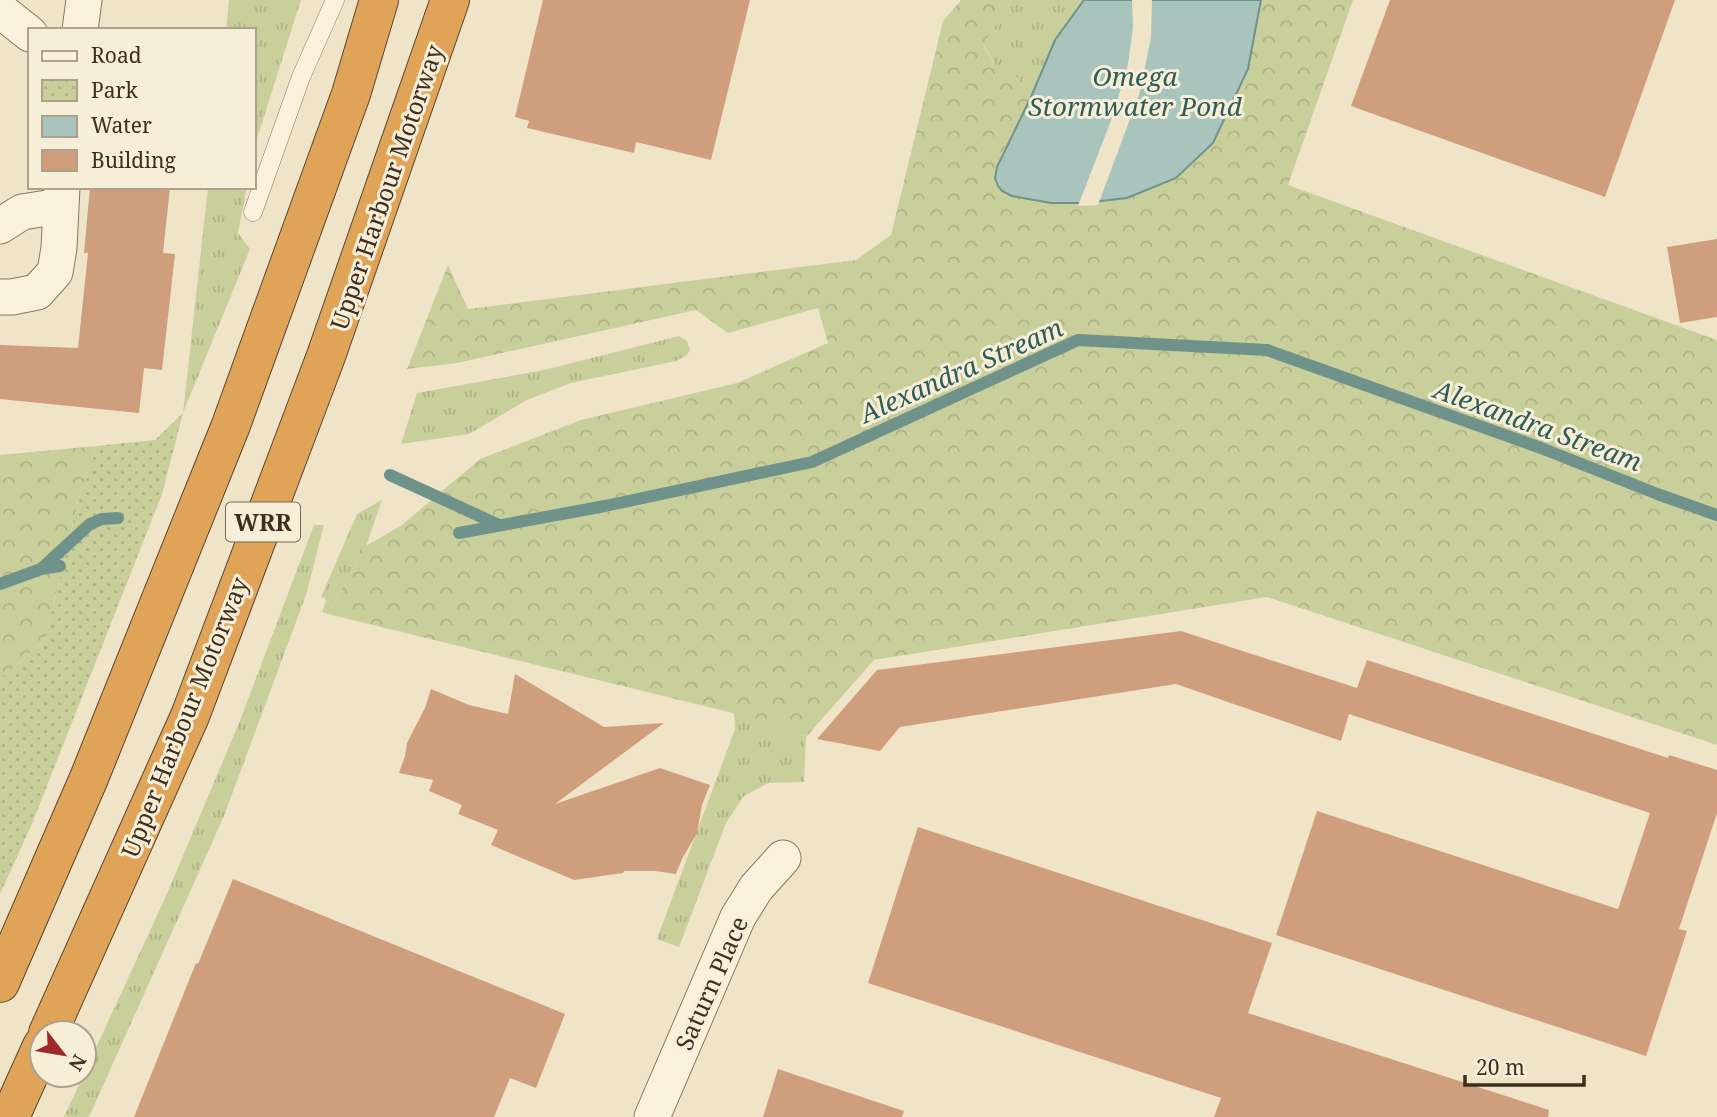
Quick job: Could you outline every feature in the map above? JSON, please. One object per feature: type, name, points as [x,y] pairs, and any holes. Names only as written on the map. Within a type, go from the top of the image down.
[{"type":"highway","name":"WRR","points":[[0,983],[89,778],[231,425],[351,94],[379,0]]},
{"type":"highway","name":"Upper Harbour Motorway","points":[[54,1019],[190,716],[326,356],[450,0]]},
{"type":"highway","points":[[10,1117],[28,1077]]},
{"type":"street","points":[[80,28],[84,0]]},
{"type":"street","points":[[0,10],[28,32]]},
{"type":"street","points":[[0,226],[22,212],[61,196],[55,272],[37,292],[0,297]]},
{"type":"street","name":"Saturn Place","points":[[652,1117],[738,917],[755,888],[783,858]]},
{"type":"lane","points":[[253,212],[301,77],[335,0]]},
{"type":"green space","points":[[229,0],[301,0],[256,142],[256,28],[226,28]]},
{"type":"green space","points":[[961,0],[1012,0],[983,45],[998,70],[1016,77],[1031,97],[997,167],[995,178],[1002,191],[1012,196],[1051,203],[1176,178],[1212,143],[1248,69],[1261,0],[1353,0],[1288,185],[1717,340],[1717,745],[1267,597],[874,660],[806,737],[733,713],[328,614],[366,546],[402,525],[480,459],[581,420],[737,383],[828,343],[818,308],[728,333],[696,310],[457,363],[407,369],[448,265],[468,309],[856,260],[891,235],[943,21]]},
{"type":"green space","points":[[1012,0],[1084,0],[1055,40],[1031,97],[1016,77],[998,70],[983,44]]},
{"type":"green space","points":[[208,189],[247,189],[238,233],[250,249],[183,413]]},
{"type":"green space","points":[[679,336],[687,341],[690,350],[676,361],[571,383],[527,400],[469,434],[401,444],[417,393],[544,370]]},
{"type":"green space","points":[[183,413],[162,494],[32,824],[0,894],[0,679],[45,640],[78,502],[96,446],[155,440]]},
{"type":"green space","points":[[96,446],[78,502],[45,640],[0,679],[0,455]]},
{"type":"green space","points":[[382,500],[366,546],[328,614],[322,612],[326,601],[321,597],[357,514]]},
{"type":"green space","points":[[314,525],[324,525],[306,595],[224,816],[89,1117],[64,1117],[77,1089],[98,1089],[98,1043],[166,896],[239,723]]},
{"type":"green space","points":[[734,713],[806,737],[804,782],[768,783],[744,796],[726,823],[679,947],[657,939],[735,729]]},
{"type":"water","name":"Omega Stormwater Pond","points":[[1084,0],[1261,0],[1248,69],[1213,143],[1176,178],[1127,198],[1083,203],[1051,203],[1012,196],[998,186],[995,178],[997,167],[1055,40]]},
{"type":"pier","points":[[1132,0],[1152,0],[1151,38],[1139,95],[1098,205],[1078,206],[1112,118],[1107,115],[1109,110],[1114,112],[1128,64],[1133,27]]},
{"type":"building","points":[[543,0],[750,0],[711,160],[636,142],[634,153],[527,128],[529,121],[515,117]]},
{"type":"building","points":[[1390,0],[1675,0],[1605,197],[1351,106]]},
{"type":"building","points":[[90,189],[170,189],[163,253],[175,254],[162,370],[144,368],[139,413],[0,399],[0,345],[78,348],[88,253],[84,253]]},
{"type":"building","points":[[1717,239],[1717,317],[1680,323],[1667,247]]},
{"type":"building","points":[[1181,631],[1357,688],[1367,660],[1668,758],[1669,755],[1717,770],[1717,813],[1679,929],[1687,931],[1646,1056],[1276,935],[1317,811],[1618,909],[1650,813],[1349,714],[1341,741],[1176,684],[900,727],[880,751],[817,739],[877,670]]},
{"type":"building","points":[[515,674],[604,727],[664,723],[555,804],[660,768],[710,785],[702,805],[697,833],[676,874],[624,871],[574,880],[491,845],[498,830],[458,814],[462,805],[429,791],[433,780],[399,773],[407,743],[425,708],[431,689],[469,705],[508,714]]},
{"type":"building","points":[[918,827],[1272,943],[1248,1013],[1549,1110],[1548,1117],[1214,1117],[1221,1098],[868,983]]},
{"type":"building","points":[[233,879],[565,1014],[536,1088],[510,1078],[494,1117],[134,1117]]},
{"type":"building","points":[[778,1069],[904,1111],[902,1117],[763,1117]]},
{"type":"waterway","name":"Alexandra Stream","points":[[459,533],[605,506],[812,462],[1078,340],[1267,350],[1541,448],[1717,515]]},
{"type":"waterway","name":"Alexandra Stream","points":[[390,475],[499,525]]},
{"type":"waterway","name":"Alexandra Stream","points":[[41,569],[90,524],[102,519],[118,518]]},
{"type":"waterway","name":"Alexandra Stream","points":[[0,584],[41,569],[60,566]]}]
